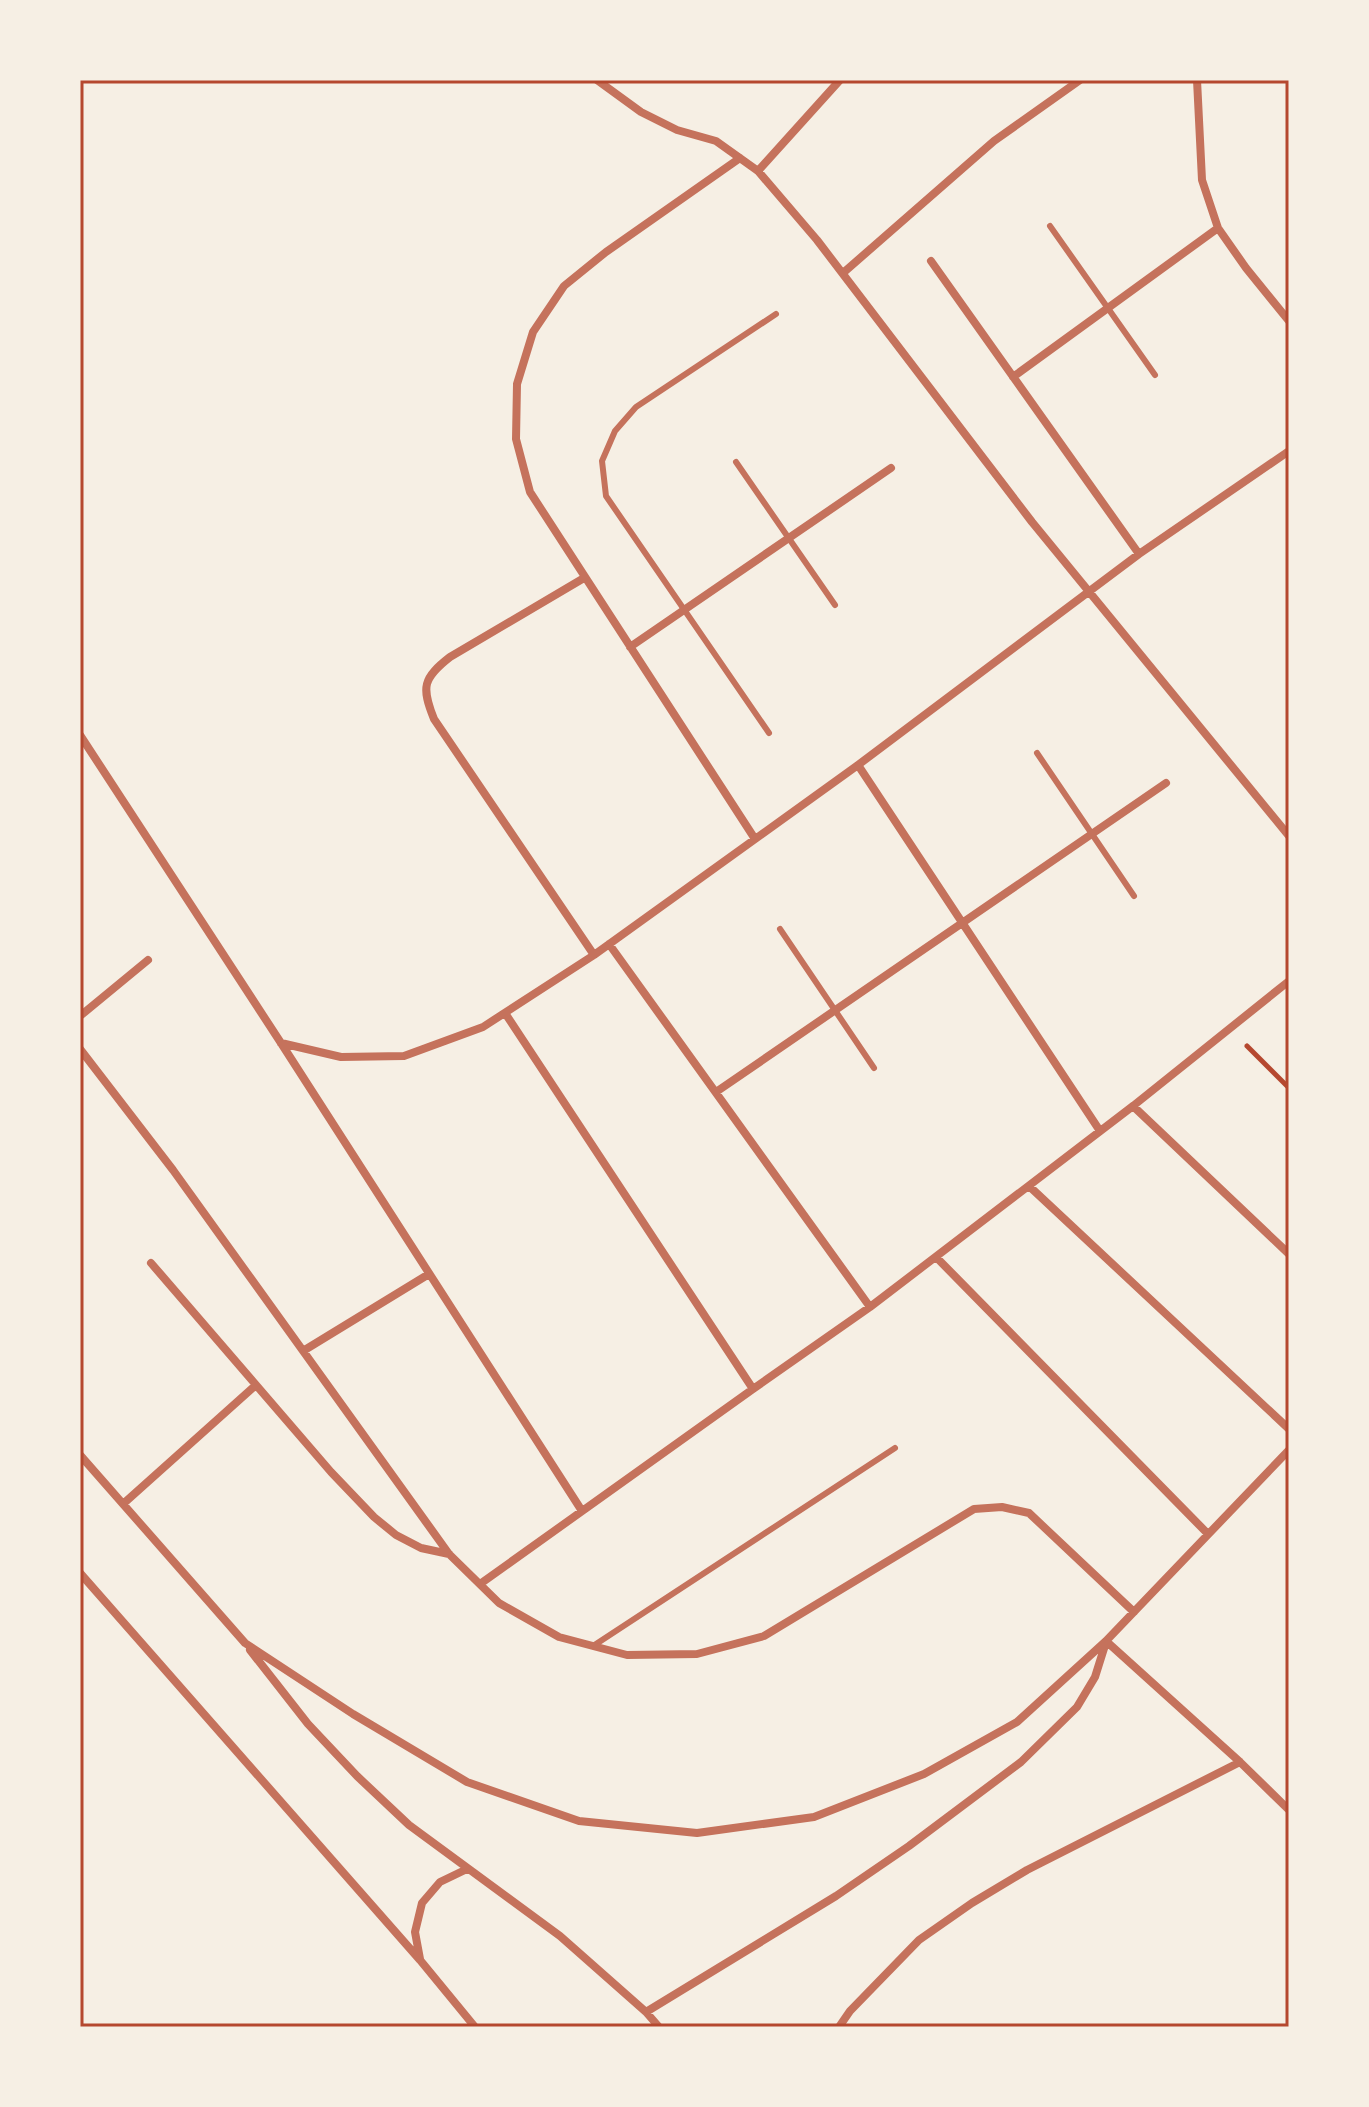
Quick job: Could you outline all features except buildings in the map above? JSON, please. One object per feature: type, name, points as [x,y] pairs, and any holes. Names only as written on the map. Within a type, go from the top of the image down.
[{"type":"street","points":[[597,80],[641,112],[677,130],[716,141],[758,171],[843,273],[1032,522],[1289,836]]},
{"type":"street","points":[[758,171],[840,80]]},
{"type":"street","points":[[843,273],[994,141],[1080,80]]},
{"type":"street","points":[[1197,80],[1202,180],[1218,228],[1289,321]]},
{"type":"street","points":[[740,158],[606,252],[564,286],[533,332],[517,384],[516,439],[530,492],[755,839]]},
{"type":"street","points":[[1013,377],[1218,228]]},
{"type":"street","points":[[931,261],[1139,554]]},
{"type":"street","points":[[281,1043],[341,1057],[404,1056],[483,1027],[594,955],[858,765],[1139,554],[1289,451]]},
{"type":"street","points":[[630,647],[891,468]]},
{"type":"street","points":[[584,578],[450,657],[431,672],[425,696],[434,719],[594,955]]},
{"type":"street","points":[[80,735],[582,1511]]},
{"type":"street","points":[[858,765],[1100,1131]]},
{"type":"street","points":[[716,1092],[1166,783]]},
{"type":"street","points":[[609,944],[870,1307]]},
{"type":"street","points":[[80,1016],[148,960]]},
{"type":"street","points":[[480,1584],[870,1307],[1133,1106],[1289,981]]},
{"type":"street","points":[[505,1013],[753,1389]]},
{"type":"street","points":[[80,1049],[173,1170],[449,1554],[499,1603],[559,1637],[627,1655],[697,1654],[764,1636],[974,1509],[1002,1507],[1029,1513],[1134,1612]]},
{"type":"street","points":[[1133,1106],[1289,1254]]},
{"type":"street","points":[[1029,1186],[1289,1429]]},
{"type":"street","points":[[936,1257],[1208,1534]]},
{"type":"street","points":[[151,1263],[331,1472],[374,1517],[408,1542],[449,1554]]},
{"type":"street","points":[[303,1351],[429,1274]]},
{"type":"street","points":[[123,1504],[256,1385]]},
{"type":"street","points":[[245,1643],[353,1714],[467,1782],[579,1821],[697,1833],[814,1817],[924,1774],[1017,1722],[1106,1641],[1289,1450]]},
{"type":"street","points":[[80,1455],[245,1643],[308,1724],[357,1776],[409,1825],[560,1936],[659,2027]]},
{"type":"street","points":[[80,1573],[420,1960],[473,2025]]},
{"type":"street","points":[[1106,1641],[1289,1810]]},
{"type":"street","points":[[646,2012],[836,1896],[1021,1762],[1077,1707],[1095,1677],[1106,1641]]},
{"type":"street","points":[[839,2027],[850,2011],[919,1940],[972,1903],[1027,1870],[1240,1762]]},
{"type":"street","points":[[420,1960],[415,1932],[422,1903],[440,1882],[467,1869]]},
{"type":"lane","points":[[1050,226],[1155,375]]},
{"type":"lane","points":[[769,733],[606,496],[602,461],[615,431],[636,407],[776,314]]},
{"type":"lane","points":[[736,462],[835,605]]},
{"type":"lane","points":[[1037,753],[1134,896]]},
{"type":"lane","points":[[780,929],[874,1068]]},
{"type":"lane","points":[[593,1646],[895,1448]]},
{"type":"path","points":[[1229,1028],[1289,1088]]}]
